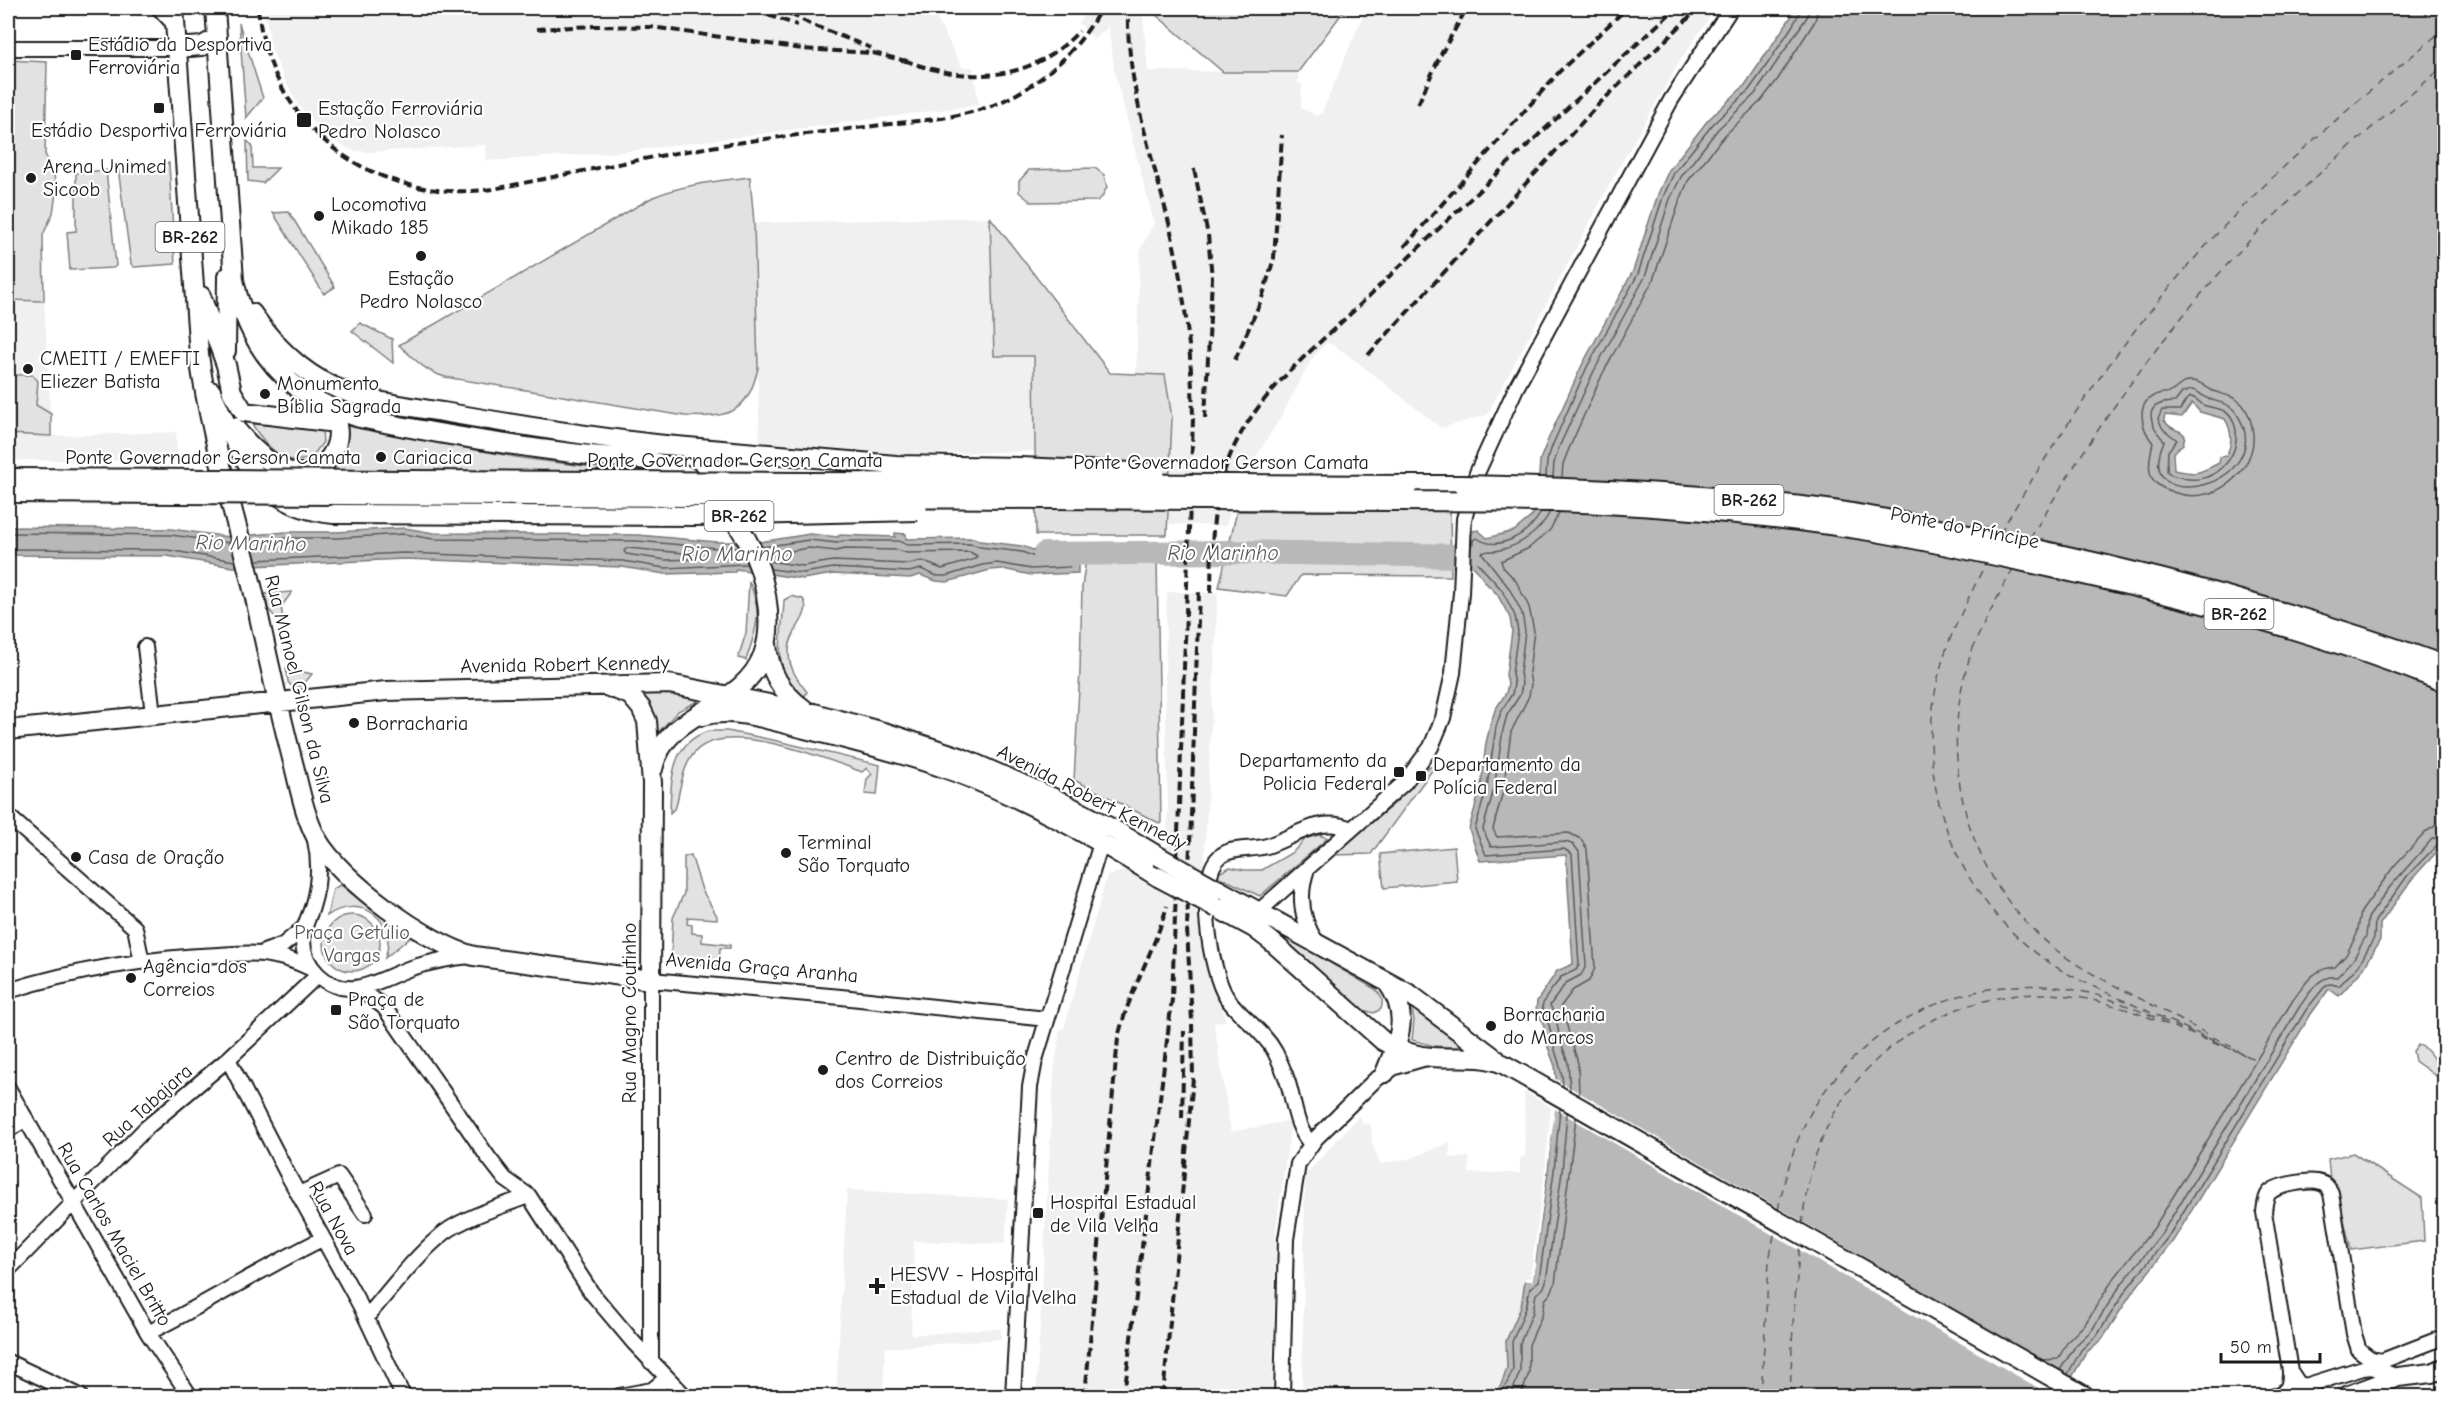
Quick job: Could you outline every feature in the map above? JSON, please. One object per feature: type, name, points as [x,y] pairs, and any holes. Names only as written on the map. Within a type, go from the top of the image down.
[{"type":"main road","name":"BR-262","points":[[215,8],[231,262],[239,286],[262,328],[288,357],[334,387],[376,400],[539,429],[665,445],[896,465],[1021,467],[1409,485]]},
{"type":"main road","name":"BR-262","points":[[174,16],[199,356],[208,387],[240,455],[257,479],[292,504],[319,513],[334,514],[797,515],[1145,500]]},
{"type":"main road","points":[[177,48],[202,46],[217,38]]},
{"type":"main road","points":[[226,365],[225,291],[230,242]]},
{"type":"main road","points":[[231,262],[237,298],[250,332],[260,348],[296,388],[329,410],[377,422],[580,454],[656,462],[695,482],[722,506],[752,550],[763,582],[768,613],[767,642],[770,664],[779,685],[795,702],[814,713]]},
{"type":"main road","points":[[193,274],[226,365],[234,396],[244,412],[328,422],[329,410]]},
{"type":"main road","name":"Rua Manoel Gilson da Silva","points":[[199,356],[210,422],[254,595],[277,703],[311,826],[334,861],[371,894],[436,942],[474,956]]},
{"type":"main road","points":[[221,412],[244,439],[263,456],[287,471],[302,473],[317,469],[333,454],[338,437],[336,421],[329,410]]},
{"type":"main road","name":"Ponte Governador Gerson Camata","points":[[8,478],[1409,485],[1462,493]]},
{"type":"main road","name":"Ponte do Príncipe","points":[[1462,493],[1557,487],[1667,493],[1796,506],[1911,523],[2062,555],[2216,592],[2343,630],[2445,665]]},
{"type":"main road","name":"Ponte Governador Gerson Camata","points":[[8,493],[1145,500],[1462,493]]},
{"type":"main road","name":"Ponte do Príncipe","points":[[1462,493],[1785,519],[1887,534],[2058,569],[2212,607],[2348,647],[2445,682]]},
{"type":"main road","points":[[652,783],[655,762],[663,743],[686,722],[741,688],[757,667],[767,642]]},
{"type":"main road","name":"Avenida Robert Kennedy","points":[[8,730],[344,695],[428,689],[669,684],[814,713],[922,744],[996,771],[1113,829],[1318,945]]},
{"type":"main road","name":"Rua Magno Coutinho","points":[[606,686],[614,687],[630,695],[644,714],[652,783],[651,980]]},
{"type":"main road","name":"Avenida Robert Kennedy","points":[[686,722],[715,713],[783,723],[879,748],[954,772],[989,786],[1101,843],[1158,877],[1254,928],[1372,1033],[1395,1048],[1407,1053],[1434,1057],[1485,1059],[1503,1064]]},
{"type":"main road","points":[[1318,945],[1411,995],[1503,1064],[2085,1396]]},
{"type":"main road","name":"Avenida Graça Aranha","points":[[474,956],[651,980]]},
{"type":"main road","points":[[1385,1073],[1400,1031],[1401,1014],[1396,997],[1387,982]]},
{"type":"main road","points":[[2346,1396],[2445,1357]]},
{"type":"main road","points":[[2398,1377],[2432,1373],[2445,1368]]},
{"type":"street","points":[[159,8],[174,16]]},
{"type":"street","points":[[1258,912],[1414,771],[1438,733],[1453,673],[1461,593],[1464,519],[1480,465],[1516,388],[1671,100],[1731,8]]},
{"type":"street","points":[[8,48],[177,48]]},
{"type":"street","points":[[145,647],[153,714]]},
{"type":"street","points":[[8,816],[135,928],[142,962]]},
{"type":"street","points":[[1311,1144],[1299,1125],[1286,1075],[1272,1047],[1265,1036],[1232,1005],[1217,979],[1209,936],[1209,875],[1214,863],[1229,851],[1260,848],[1321,824],[1335,824],[1351,829]]},
{"type":"street","points":[[311,826],[318,852],[318,879],[305,927],[304,953],[315,972]]},
{"type":"street","points":[[1013,1396],[1029,1096],[1035,1060],[1101,843]]},
{"type":"street","points":[[1306,869],[1302,888],[1302,907],[1307,927],[1318,945]]},
{"type":"street","points":[[253,954],[274,950],[284,945],[305,927]]},
{"type":"street","points":[[8,991],[78,973],[142,962],[193,956],[253,954],[280,956],[315,972],[332,984],[364,992],[384,1007],[505,1179],[529,1196],[591,1292],[651,1362],[685,1396]]},
{"type":"street","points":[[348,988],[365,986],[426,964],[474,956]]},
{"type":"street","name":"Rua Tabajara","points":[[8,1270],[146,1128],[228,1059],[315,972]]},
{"type":"street","name":"Avenida Graça Aranha","points":[[651,980],[1047,1019]]},
{"type":"street","name":"Rua Magno Coutinho","points":[[651,980],[651,1362]]},
{"type":"street","points":[[1282,1396],[1287,1224],[1295,1174],[1303,1155],[1311,1144],[1385,1073],[1407,1062],[1434,1057]]},
{"type":"street","name":"Rua Nova","points":[[228,1059],[366,1318],[403,1396]]},
{"type":"street","name":"Rua Carlos Maciel Britto","points":[[8,1088],[148,1333],[190,1396]]},
{"type":"street","points":[[8,1130],[26,1119]]},
{"type":"street","points":[[299,1194],[339,1176],[365,1214]]},
{"type":"street","points":[[2275,1396],[2284,1393],[2290,1386],[2290,1371],[2264,1212],[2265,1201],[2270,1192],[2279,1186],[2307,1182],[2323,1183],[2331,1192],[2359,1350],[2371,1359],[2382,1361],[2445,1337]]},
{"type":"street","points":[[366,1318],[394,1284],[445,1232],[487,1211],[529,1196]]},
{"type":"street","points":[[148,1333],[322,1239]]},
{"type":"street","points":[[8,1362],[80,1396]]},
{"type":"street","points":[[2290,1371],[2298,1383],[2305,1386],[2372,1367],[2398,1377]]},
{"type":"street","points":[[619,1396],[652,1390],[667,1378]]},
{"type":"shaded area","points":[[264,8],[931,8],[962,67],[973,67],[979,105],[622,152],[487,161],[485,145],[369,152],[351,150],[322,133],[299,106],[283,77],[272,50]]},
{"type":"shaded area","points":[[1089,8],[1142,8],[1148,71],[1298,72],[1298,83],[1302,84],[1301,108],[1317,116],[1322,113],[1366,8],[1716,8],[1680,61],[1617,171],[1487,415],[1441,428],[1347,354],[1327,342],[1312,359],[1279,420],[1240,483],[1226,526],[1168,524],[1172,418],[1165,376],[1136,374],[1140,250],[1154,223],[1115,74],[1108,27],[1095,39],[1078,23]]},
{"type":"shaded area","points":[[990,217],[994,356],[1034,355],[1036,451],[760,458],[754,223]]},
{"type":"shaded area","name":"CMEITI / EMEFTI Eliezer Batista","points":[[8,300],[44,301],[52,436],[176,432],[178,461],[8,460]]},
{"type":"shaded area","points":[[1167,592],[1218,593],[1203,886],[1209,969],[1226,1020],[1214,1023],[1231,1132],[1288,1121],[1290,1128],[1276,1228],[1272,1396],[1036,1396],[1054,1073],[1060,1030],[1064,1028],[1107,876],[1126,870],[1155,886],[1166,851],[1168,809],[1165,677]]},
{"type":"shaded area","points":[[1524,1091],[1554,1109],[1533,1281],[1525,1281],[1521,1307],[1506,1341],[1507,1368],[1499,1391],[1492,1396],[1302,1396],[1305,1175],[1359,1116],[1363,1124],[1371,1124],[1372,1144],[1380,1164],[1412,1158],[1450,1142],[1450,1158],[1469,1157],[1469,1173],[1520,1173],[1520,1157],[1525,1156]]},
{"type":"shaded area","name":"HESVV - Hospital Estadual de Vila Velha","points":[[847,1190],[1008,1199],[1005,1244],[914,1241],[911,1335],[1001,1328],[1001,1339],[885,1348],[883,1396],[836,1396]]},
{"type":"green space","points":[[1148,8],[1346,8],[1298,72],[1223,72]]},
{"type":"green space","points":[[239,23],[263,98],[246,118]]},
{"type":"green space","name":"Arena Unimed Sicoob","points":[[8,60],[47,62],[45,154],[54,174],[56,193],[53,213],[43,235],[44,301],[8,300]]},
{"type":"green space","points":[[247,141],[252,145],[253,168],[278,168],[263,183],[248,181]]},
{"type":"green space","points":[[169,163],[175,264],[134,267],[131,264],[118,168]]},
{"type":"green space","points":[[1095,168],[1104,175],[1107,187],[1097,201],[1031,202],[1019,192],[1019,181],[1029,170]]},
{"type":"green space","points":[[106,170],[116,266],[70,270],[67,232],[76,231],[76,173]]},
{"type":"green space","points":[[750,177],[754,223],[758,368],[748,396],[733,410],[712,416],[685,416],[445,377],[426,368],[399,345],[653,197],[689,186]]},
{"type":"green space","points":[[289,212],[335,287],[324,294],[273,213]]},
{"type":"green space","points":[[990,217],[1110,373],[1165,375],[1172,418],[1167,535],[1036,535],[1034,356],[994,356]]},
{"type":"green space","points":[[360,323],[392,339],[393,363],[352,331]]},
{"type":"green space","points":[[8,375],[32,375],[38,381],[36,405],[51,414],[51,436],[8,434]]},
{"type":"green space","points":[[252,424],[322,429],[323,442],[312,457],[302,460],[285,458],[269,447]]},
{"type":"green space","points":[[346,426],[521,458],[649,474],[327,474],[337,464],[343,452]]},
{"type":"green space","points":[[1237,511],[1450,511],[1451,576],[1301,575],[1287,596],[1219,587]]},
{"type":"green space","points":[[1157,558],[1161,824],[1074,780],[1082,587],[1086,559]]},
{"type":"green space","points":[[749,581],[756,603],[757,620],[746,660],[738,658],[746,633]]},
{"type":"green space","points":[[292,592],[281,607],[283,618],[276,618],[268,609],[265,594]]},
{"type":"green space","points":[[791,596],[803,599],[806,604],[789,650],[792,667],[807,692],[804,697],[786,675],[780,652],[784,600]]},
{"type":"green space","points":[[289,665],[299,671],[312,674],[303,685],[294,689],[288,682],[286,668]]},
{"type":"green space","points":[[640,691],[704,698],[678,711],[653,738],[651,705]]},
{"type":"green space","points":[[709,731],[727,731],[773,740],[880,765],[877,795],[865,794],[867,779],[872,774],[867,768],[862,772],[777,744],[730,739],[711,742],[696,751],[683,777],[676,807],[670,813],[673,775],[680,753],[696,736]]},
{"type":"green space","points":[[1436,765],[1371,854],[1334,855],[1395,803],[1426,769]]},
{"type":"green space","points":[[1319,835],[1328,838],[1260,896],[1215,875],[1230,867],[1262,870],[1293,852],[1306,838]]},
{"type":"green space","points":[[1454,847],[1457,881],[1384,888],[1380,854]]},
{"type":"green space","points":[[691,855],[702,890],[717,919],[688,917],[687,924],[692,925],[692,933],[702,934],[702,942],[730,945],[730,948],[720,948],[719,966],[677,962],[671,956],[673,918],[684,893],[684,857]]},
{"type":"green space","name":"Praça Getúlio Vargas","points":[[340,885],[409,938],[385,958],[388,944],[386,932],[381,922],[373,914],[352,907],[327,916],[333,889]]},
{"type":"green space","points":[[1219,898],[1375,989],[1381,998],[1381,1009],[1374,1013],[1363,1010],[1292,950]]},
{"type":"green space","name":"Praça Getúlio Vargas","points":[[352,915],[363,917],[372,923],[378,932],[380,943],[378,954],[372,963],[363,969],[352,971],[341,969],[332,963],[326,954],[324,943],[326,932],[332,923],[341,917]]},
{"type":"green space","points":[[1410,1000],[1473,1049],[1434,1046],[1412,1040],[1414,1020]]},
{"type":"green space","points":[[2418,1045],[2422,1046],[2444,1070],[2444,1082],[2415,1061],[2413,1051]]},
{"type":"green space","points":[[2353,1153],[2422,1198],[2424,1241],[2351,1250],[2341,1207],[2330,1180],[2328,1159]]},
{"type":"water","points":[[1797,8],[2444,8],[2444,844],[2412,879],[2380,924],[2380,940],[2364,968],[2339,996],[2329,989],[2311,1014],[2173,1241],[2131,1294],[2103,1338],[2086,1353],[2068,1384],[2041,1382],[2032,1396],[1492,1396],[1499,1391],[1507,1368],[1506,1341],[1521,1307],[1525,1281],[1533,1280],[1548,1171],[1556,1077],[1543,1022],[1536,1011],[1537,1001],[1557,971],[1573,964],[1566,855],[1480,861],[1469,829],[1481,786],[1490,726],[1508,684],[1506,675],[1512,631],[1510,618],[1497,594],[1467,562],[1468,532],[1478,530],[1487,538],[1514,531],[1532,516],[1537,507],[1540,460],[1547,442],[1582,365],[1633,271],[1658,194],[1669,170],[1708,120],[1745,85]],"holes":[[[2192,403],[2200,412],[2225,419],[2231,437],[2226,456],[2220,457],[2219,463],[2201,471],[2187,473],[2174,470],[2173,453],[2183,444],[2185,436],[2167,424],[2164,420],[2165,415],[2182,417]]]},
{"type":"water","name":"Rio Marinho","points":[[8,527],[171,529],[229,537],[286,532],[405,528],[434,533],[638,535],[717,542],[760,542],[810,534],[838,537],[839,535],[895,537],[895,533],[906,534],[906,539],[974,538],[980,541],[1022,546],[1041,553],[1078,551],[1078,573],[1031,575],[1003,569],[990,570],[947,582],[920,575],[910,578],[833,574],[803,579],[736,569],[735,572],[665,574],[622,567],[404,559],[233,567],[167,556],[8,555]]},
{"type":"pier","points":[[1554,1078],[2075,1379],[2069,1387],[2042,1385],[2040,1389],[1555,1109],[1533,1281],[1525,1281],[1525,1278],[1530,1278],[1545,1170]]},
{"type":"waterway","name":"Rio Marinho","points":[[1045,554],[1231,552],[1467,556]]},
{"type":"ferry route","points":[[2000,533],[2051,449],[2107,367],[2200,252],[2284,167],[2444,29]]},
{"type":"ferry route","points":[[2030,539],[2079,458],[2133,380],[2222,270],[2300,191],[2444,66]]},
{"type":"ferry route","points":[[1778,1210],[1798,1139],[1809,1116],[1830,1084],[1856,1055],[1886,1031],[1920,1012],[1955,997],[1993,988],[2031,986],[2082,991],[2127,1006],[2252,1058],[2089,984],[2047,961],[2015,935],[1988,905],[1966,871],[1949,835],[1937,796],[1932,756],[1932,715],[1939,674],[1948,645],[1986,562]]},
{"type":"ferry route","points":[[2013,569],[1977,639],[1968,663],[1959,702],[1956,742],[1959,781],[1968,820],[1982,856],[2001,891],[2025,922],[2055,949],[2093,974],[2238,1050]]},
{"type":"ferry route","points":[[1802,1225],[1806,1193],[1814,1161],[1821,1141],[1839,1106],[1862,1075],[1890,1048],[1921,1026],[1956,1010],[1993,999],[2031,994],[2070,996],[2128,1010],[2221,1046]]},
{"type":"ferry route","points":[[1761,1396],[1769,1261],[1775,1230]]},
{"type":"ferry route","points":[[1790,1396],[1800,1242]]},
{"type":"railway","points":[[258,8],[266,51],[283,89],[306,122],[336,150],[370,171],[408,185],[450,191],[493,189],[724,145],[933,119],[980,110],[1025,89],[1055,67],[1081,39],[1101,8]]},
{"type":"railway","points":[[756,8],[797,25]]},
{"type":"railway","points":[[778,8],[810,24],[871,48]]},
{"type":"railway","points":[[1124,1396],[1172,999],[1193,419],[1189,345],[1183,296],[1169,223],[1135,90],[1128,36],[1128,8]]},
{"type":"railway","points":[[1404,247],[1560,71],[1627,8]]},
{"type":"railway","points":[[1211,593],[1213,533],[1218,495],[1229,458],[1238,439],[1264,400],[1296,364],[1442,225],[1676,8]]},
{"type":"railway","points":[[1368,355],[1598,105],[1699,8]]},
{"type":"railway","points":[[1418,104],[1440,56],[1463,15]]},
{"type":"railway","points":[[537,29],[594,26],[651,27],[803,49],[873,53],[910,62]]},
{"type":"railway","points":[[904,60],[951,73],[997,74],[1040,61],[1060,48],[1079,31]]},
{"type":"railway","points":[[1235,360],[1262,298],[1274,258],[1282,135]]},
{"type":"railway","points":[[1194,169],[1208,235],[1212,278],[1205,418]]},
{"type":"railway","points":[[1163,1396],[1193,1078],[1187,929],[1199,592]]},
{"type":"railway","points":[[1085,1396],[1118,1038],[1128,1004],[1167,906]]},
{"type":"railway","points":[[1182,1118],[1184,1031]]},
{"type":"place","name":"Estádio da Desportiva Ferroviária","points":[[76,55]]},
{"type":"place","name":"Estádio Desportiva Ferroviária","points":[[159,108]]},
{"type":"place","name":"Estação Ferroviária Pedro Nolasco","points":[[304,120]]},
{"type":"place","name":"Arena Unimed Sicoob","points":[[31,178]]},
{"type":"place","name":"Locomotiva Mikado 185","points":[[319,216]]},
{"type":"place","name":"Estação Pedro Nolasco","points":[[421,256]]},
{"type":"place","name":"CMEITI / EMEFTI Eliezer Batista","points":[[28,369]]},
{"type":"place","name":"Monumento Bíblia Sagrada","points":[[265,394]]},
{"type":"place","name":"Cariacica","points":[[381,457]]},
{"type":"place","name":"Borracharia","points":[[354,723]]},
{"type":"place","name":"Departamento da Policia Federal","points":[[1399,772]]},
{"type":"place","name":"Departamento da Polícia Federal","points":[[1421,776]]},
{"type":"place","name":"Terminal São Torquato","points":[[786,853]]},
{"type":"place","name":"Casa de Oração","points":[[76,857]]},
{"type":"place","name":"Agência dos Correios","points":[[131,978]]},
{"type":"place","name":"Praça de São Torquato","points":[[336,1010]]},
{"type":"place","name":"Borracharia do Marcos","points":[[1491,1026]]},
{"type":"place","name":"Centro de Distribuição dos Correios","points":[[823,1070]]},
{"type":"place","name":"Hospital Estadual de Vila Velha","points":[[1038,1213]]},
{"type":"place","name":"HESVV - Hospital Estadual de Vila Velha","points":[[877,1286]]}]
